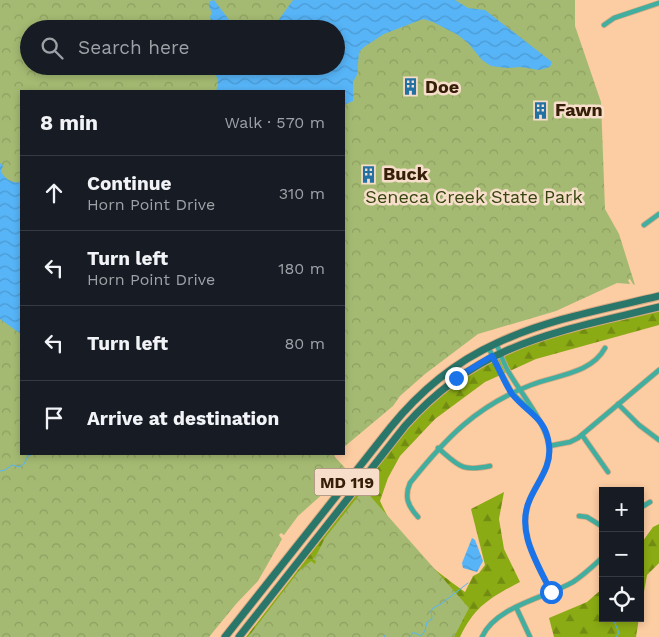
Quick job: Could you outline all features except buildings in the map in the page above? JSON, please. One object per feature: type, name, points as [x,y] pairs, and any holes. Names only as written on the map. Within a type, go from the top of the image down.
[{"type":"main road","name":"MD 119","points":[[225,637],[403,412],[438,379],[455,366],[488,347],[526,331],[659,296]]},
{"type":"main road","name":"MD 119","points":[[238,637],[415,414],[456,378],[500,352],[541,337],[659,307]]},
{"type":"street","points":[[604,25],[614,18],[659,3]]},
{"type":"street","points":[[644,225],[659,214]]},
{"type":"street","points":[[496,343],[519,390],[544,429],[549,446],[550,456],[547,468],[530,500],[525,523],[529,544],[551,592]]},
{"type":"street","points":[[488,347],[512,393],[534,414]]},
{"type":"street","points":[[418,517],[409,506],[407,500],[407,489],[410,482],[455,431],[475,414],[512,393],[585,367],[600,356],[605,348]]},
{"type":"street","points":[[549,446],[570,442],[582,435],[659,370]]},
{"type":"street","points":[[618,404],[639,425],[659,440]]},
{"type":"street","points":[[582,435],[608,472]]},
{"type":"street","points":[[438,448],[464,468],[475,469],[490,466]]},
{"type":"street","points":[[644,506],[650,502]]},
{"type":"street","points":[[579,516],[587,517],[599,525]]},
{"type":"street","points":[[482,637],[494,620],[516,607],[574,582],[599,561]]},
{"type":"street","points":[[516,607],[530,637]]},
{"type":"green space","name":"Seneca Creek State Park","points":[[0,0],[575,0],[575,26],[601,102],[605,209],[619,234],[635,285],[630,279],[628,280],[630,284],[617,283],[556,311],[478,334],[425,374],[400,396],[393,406],[345,446],[345,90],[20,90],[20,455],[335,455],[346,469],[335,483],[298,516],[284,535],[281,533],[279,535],[282,539],[258,581],[209,637],[0,637]]},
{"type":"green space","points":[[659,306],[659,325],[536,359],[485,382],[435,419],[400,456],[388,478],[380,501],[405,542],[427,563],[465,592],[473,576],[479,573],[485,565],[471,509],[504,492],[499,519],[504,549],[520,582],[484,604],[471,618],[460,637],[246,637],[362,487],[366,474],[409,420],[461,375],[508,349]]},
{"type":"green space","points":[[364,489],[469,608],[454,637],[248,637],[299,571],[311,561],[315,564],[316,561],[313,559],[325,538]]},
{"type":"green space","points":[[659,524],[659,563],[647,575],[644,592],[644,539],[653,527]]},
{"type":"green space","points":[[599,592],[599,622],[638,622],[636,637],[554,637],[549,618],[587,602]]},
{"type":"water","points":[[214,0],[229,20],[211,20],[210,1]]},
{"type":"water","points":[[293,0],[455,0],[468,8],[485,10],[552,62],[550,67],[539,70],[491,66],[482,60],[468,43],[458,35],[423,19],[384,34],[359,52],[357,75],[353,82],[353,101],[345,105],[345,90],[216,90],[218,79],[216,75],[345,75],[345,20],[279,20]]},
{"type":"water","points":[[0,164],[3,166],[1,171],[7,179],[12,182],[20,182],[20,333],[0,319]]},
{"type":"water","points":[[472,538],[475,540],[483,561],[477,572],[463,568],[462,563]]},
{"type":"waterway","points":[[0,471],[12,465],[19,467],[31,455]]},
{"type":"waterway","points":[[411,637],[412,633],[421,636],[425,631],[427,622],[432,619],[431,611],[433,608],[468,583]]},
{"type":"waterway","points":[[614,622],[619,633],[616,637]]},
{"type":"place","name":"Doe","points":[[411,87]]},
{"type":"place","name":"Fawn","points":[[541,110]]},
{"type":"place","name":"Buck","points":[[369,174]]},
{"type":"route","points":[[456,378],[492,356],[512,393],[541,422],[547,435],[550,456],[547,468],[526,510],[525,523],[529,544],[551,592]]}]
